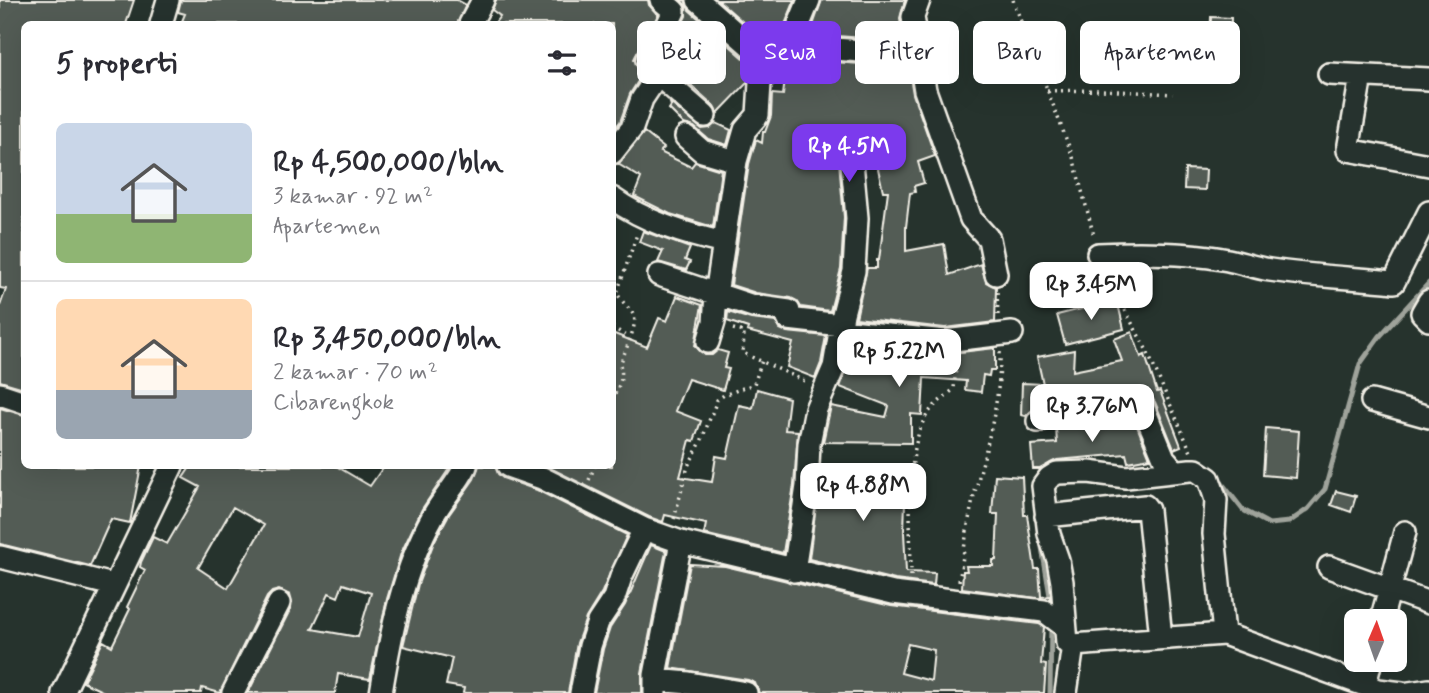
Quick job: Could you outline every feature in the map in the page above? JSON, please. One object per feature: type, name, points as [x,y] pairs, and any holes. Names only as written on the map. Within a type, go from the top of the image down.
[{"type":"street","points":[[162,21],[168,0]]},
{"type":"street","points":[[472,21],[483,0]]},
{"type":"street","points":[[661,0],[674,11],[669,21]]},
{"type":"street","points":[[698,0],[740,37]]},
{"type":"street","points":[[800,21],[808,0]]},
{"type":"street","points":[[919,0],[913,17],[925,90],[971,219],[989,239],[996,274]]},
{"type":"street","points":[[1329,74],[1429,79]]},
{"type":"street","points":[[1361,76],[1348,150],[1429,165]]},
{"type":"street","points":[[616,148],[632,128],[642,99],[652,84]]},
{"type":"street","points":[[668,84],[705,116]]},
{"type":"street","points":[[711,332],[736,161],[745,130],[758,115],[760,84]]},
{"type":"street","points":[[686,137],[702,150],[736,161]]},
{"type":"street","points":[[794,571],[807,486],[809,444],[816,409],[834,367],[854,258],[857,218],[852,162]]},
{"type":"street","points":[[616,201],[625,208],[684,234],[724,243]]},
{"type":"street","points":[[1098,254],[1175,254],[1226,260],[1287,272],[1394,282],[1429,212]]},
{"type":"street","points":[[659,275],[753,306],[789,311],[788,319],[841,328],[945,341],[1006,333]]},
{"type":"street","points":[[1429,301],[1422,313],[1429,320]]},
{"type":"street","points":[[0,394],[21,401]]},
{"type":"street","points":[[1372,401],[1429,417]]},
{"type":"street","points":[[1038,421],[1058,414],[1143,407],[1182,463],[1209,479],[1216,500],[1214,534],[1224,634]]},
{"type":"street","points":[[1066,693],[1069,636],[1058,561],[1049,534],[1043,486],[1057,473],[1089,472],[1126,477],[1163,474],[1182,463]]},
{"type":"street","points":[[63,693],[171,469]]},
{"type":"street","points":[[381,693],[392,628],[415,553],[434,513],[458,483],[465,469]]},
{"type":"street","points":[[516,469],[542,478],[644,529],[675,540],[794,571],[893,593],[1044,611],[1069,636],[1161,639],[1224,634],[1373,689],[1402,693]]},
{"type":"street","points":[[1046,516],[1146,506],[1161,639]]},
{"type":"street","points":[[581,693],[590,646],[598,622],[614,598],[644,529]]},
{"type":"street","points":[[1384,609],[1405,532]]},
{"type":"street","points":[[675,540],[655,687],[689,682],[746,693]]},
{"type":"street","points":[[0,557],[114,585]]},
{"type":"street","points":[[1329,567],[1429,603]]},
{"type":"street","points":[[233,693],[279,603]]},
{"type":"street","points":[[1409,693],[1429,691]]},
{"type":"path","points":[[1013,0],[1073,157],[1101,267],[1146,349],[1182,463]]},
{"type":"path","points":[[1047,91],[1101,90],[1173,94]]},
{"type":"path","points":[[616,391],[621,379],[620,365],[636,322],[633,313],[617,293],[643,216]]},
{"type":"path","points":[[956,601],[973,499],[990,435],[1006,333],[996,274]]},
{"type":"path","points":[[616,329],[630,338]]},
{"type":"path","points":[[711,332],[744,332],[743,353],[825,390]]},
{"type":"path","points":[[911,595],[913,460],[923,421],[934,405],[954,389],[959,339]]},
{"type":"path","points":[[675,540],[688,466],[701,442],[712,410],[717,400],[724,395],[754,384],[762,361]]},
{"type":"building","points":[[0,0],[134,0],[127,21],[21,21],[21,387],[0,381],[0,306],[6,289],[0,288]]},
{"type":"building","points":[[181,0],[457,0],[466,5],[458,21],[182,21],[185,14],[178,12]]},
{"type":"building","points":[[496,0],[648,0],[658,15],[655,21],[637,21],[637,54],[634,59],[637,65],[637,83],[616,126],[616,21],[496,21],[500,16],[492,10]]},
{"type":"building","points":[[681,0],[685,0],[689,10],[702,21],[683,21],[686,6]]},
{"type":"building","points":[[718,0],[795,0],[786,21],[742,21]]},
{"type":"building","points":[[822,0],[905,0],[900,21],[855,21],[855,37],[841,36],[841,21],[815,21]]},
{"type":"building","points":[[1211,17],[1231,18],[1231,21],[1211,21]]},
{"type":"building","points":[[726,42],[740,55],[740,84],[746,84],[718,113],[690,84],[726,84]]},
{"type":"building","points":[[841,63],[855,64],[855,84],[911,84],[935,156],[918,162],[924,183],[914,186],[915,192],[910,193],[906,251],[944,244],[949,275],[981,264],[986,282],[996,287],[995,322],[945,328],[856,318],[867,268],[877,268],[888,191],[883,191],[873,157],[864,157],[858,150],[852,149],[844,152],[839,162],[844,217],[841,269],[830,311],[801,307],[791,298],[756,293],[731,285],[749,164],[756,140],[762,143],[763,132],[771,116],[772,94],[783,95],[784,84],[841,84]]},
{"type":"building","points":[[670,103],[702,129],[710,128],[716,123],[731,130],[727,145],[708,139],[694,127],[684,124],[669,109]]},
{"type":"building","points":[[644,132],[664,148],[660,152],[691,167],[695,162],[721,170],[713,227],[670,214],[634,196],[641,178],[618,164]]},
{"type":"building","points":[[1185,169],[1206,170],[1205,190],[1184,189]]},
{"type":"building","points":[[643,231],[690,248],[685,260],[690,262],[686,270],[658,262],[663,251],[639,242]]},
{"type":"building","points":[[677,296],[702,305],[695,346],[705,355],[712,355],[718,350],[728,353],[724,368],[729,369],[723,390],[688,379],[675,411],[701,421],[694,441],[690,440],[680,477],[712,482],[716,456],[727,458],[739,405],[753,408],[757,389],[789,398],[785,430],[798,431],[794,485],[783,553],[704,534],[706,524],[665,515],[663,522],[649,517],[552,469],[616,469],[616,335],[647,347],[659,318],[667,321]]},
{"type":"building","points":[[1117,300],[1124,329],[1065,344],[1057,315]]},
{"type":"building","points":[[728,312],[751,319],[776,322],[780,329],[787,332],[826,336],[815,378],[787,367],[793,343],[747,331],[748,328],[727,321]]},
{"type":"building","points":[[1132,332],[1141,357],[1145,355],[1157,392],[1160,391],[1181,446],[1174,449],[1155,402],[1150,396],[1143,394],[1057,401],[1034,409],[1026,416],[1021,415],[1022,383],[1043,384],[1037,357],[1074,350],[1073,371],[1122,361],[1114,339]]},
{"type":"building","points":[[851,344],[944,354],[995,348],[995,370],[990,370],[989,376],[983,375],[981,392],[965,390],[966,381],[924,378],[922,415],[911,414],[911,443],[823,442],[831,406],[886,417],[889,406],[840,387],[847,369]]},
{"type":"building","points":[[0,408],[21,414],[21,469],[140,469],[130,523],[111,519],[90,566],[0,544]]},
{"type":"building","points":[[1135,421],[1150,458],[1128,462],[1126,454],[1057,460],[1040,469],[1033,469],[1031,445],[1057,443],[1056,428]]},
{"type":"building","points":[[1266,428],[1299,431],[1296,478],[1263,475]]},
{"type":"building","points":[[821,466],[906,471],[906,572],[935,573],[934,585],[895,580],[809,559]]},
{"type":"building","points":[[189,469],[341,469],[370,486],[382,469],[449,469],[422,509],[401,553],[387,599],[370,679],[338,674],[335,693],[248,693],[291,608],[290,595],[279,590],[267,597],[220,693],[202,688],[201,693],[106,693],[83,682],[103,641],[112,646],[130,609],[127,607],[145,570],[140,567],[141,562],[153,537],[167,544],[200,487],[183,478]],"holes":[[[233,507],[264,525],[228,588],[198,568]],[[343,584],[371,593],[358,637],[312,629],[329,593],[338,597]]]},
{"type":"building","points":[[478,469],[496,469],[503,478],[537,490],[627,535],[602,592],[586,618],[577,643],[568,693],[463,693],[464,688],[446,685],[452,658],[403,646],[418,584],[434,542],[448,516],[474,479]]},
{"type":"building","points":[[995,475],[1022,477],[1024,515],[1027,515],[1035,569],[1039,569],[1041,597],[1050,596],[1050,600],[962,588],[966,566],[993,566],[993,560],[996,560],[998,514],[992,514]]},
{"type":"building","points":[[1336,491],[1356,496],[1351,512],[1331,505]]},
{"type":"building","points":[[651,545],[666,551],[642,673],[642,693],[594,693],[610,628],[625,605]]},
{"type":"building","points":[[690,564],[725,566],[891,606],[1039,624],[1044,627],[1041,664],[1046,665],[1044,693],[759,693],[755,683],[748,680],[670,668]],"holes":[[[908,644],[934,650],[931,681],[901,673]]]},
{"type":"waterway","points":[[1217,477],[1243,510],[1269,524],[1289,522],[1308,509],[1325,489],[1360,364],[1380,336],[1429,283]]},
{"type":"waterway","points":[[1041,541],[1052,608]]},
{"type":"waterway","points":[[1050,693],[1051,624]]}]
